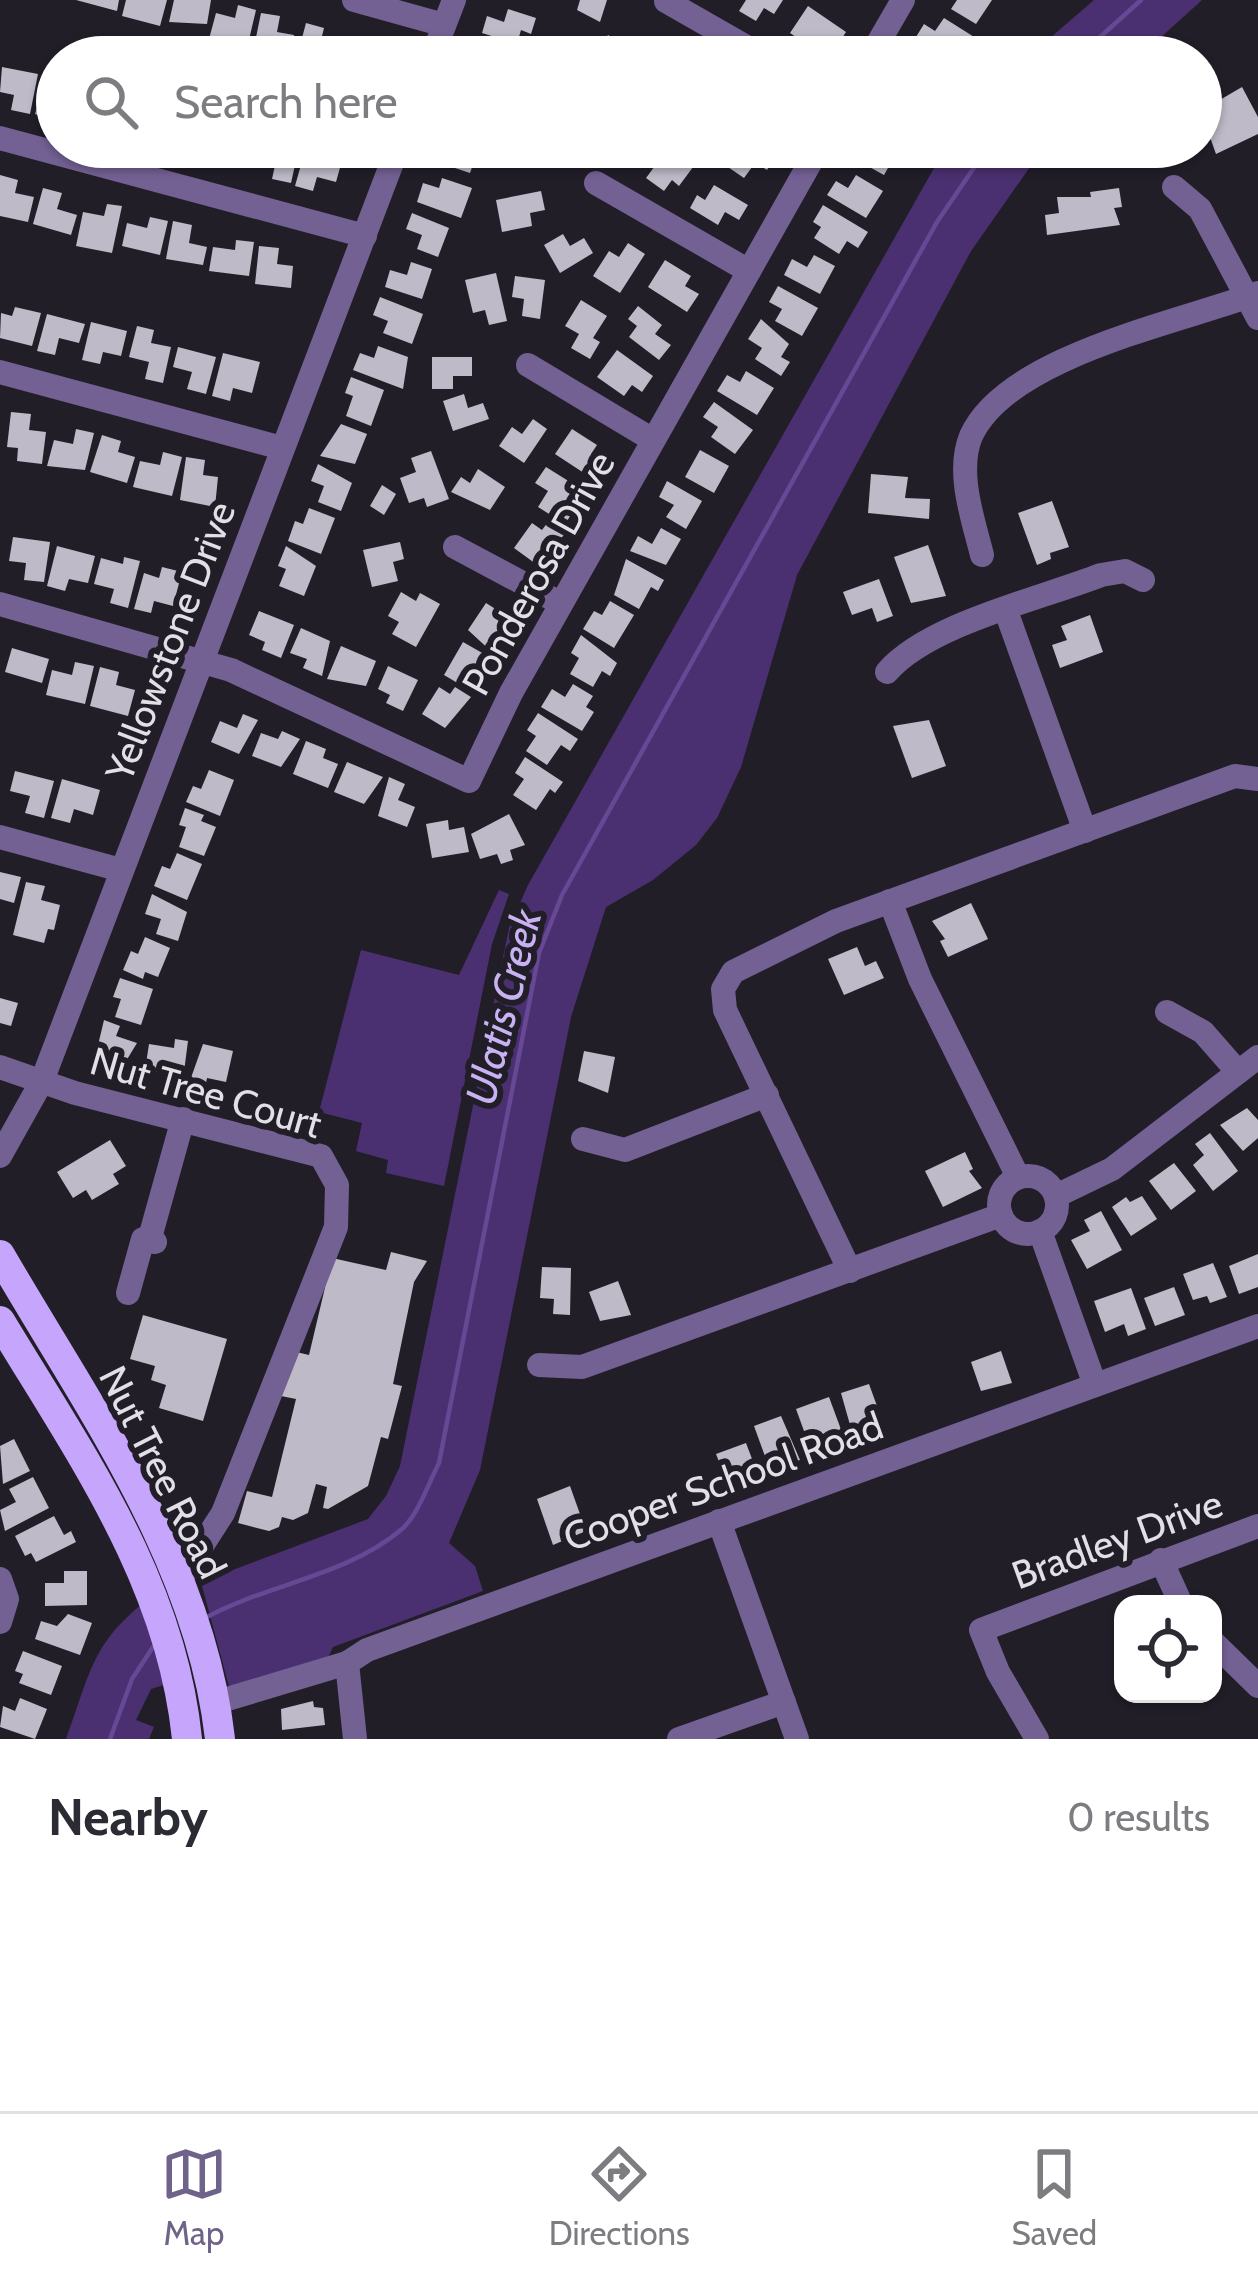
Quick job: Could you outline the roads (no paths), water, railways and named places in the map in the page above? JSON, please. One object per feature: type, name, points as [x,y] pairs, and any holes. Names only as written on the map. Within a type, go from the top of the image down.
[{"type":"main road","name":"Nut Tree Road","points":[[0,1255],[140,1497],[175,1594],[189,1654],[188,1739]]},
{"type":"main road","name":"Nut Tree Road","points":[[0,1321],[128,1535],[175,1594]]},
{"type":"main road","name":"Nut Tree Road","points":[[189,1654],[214,1703],[220,1739]]},
{"type":"street","points":[[354,0],[444,25]]},
{"type":"street","points":[[440,36],[454,0]]},
{"type":"street","points":[[882,36],[903,0]]},
{"type":"street","points":[[666,1],[727,36]]},
{"type":"street","points":[[0,138],[36,148]]},
{"type":"street","points":[[111,168],[364,236]]},
{"type":"street","name":"Yellowstone Drive","points":[[0,1156],[42,1081],[390,168]]},
{"type":"street","name":"Ponderosa Drive","points":[[201,659],[469,781],[560,603],[806,168]]},
{"type":"street","points":[[596,183],[748,271]]},
{"type":"street","points":[[982,554],[965,467],[971,436],[992,406],[1016,385],[1057,364],[1255,302],[1200,208],[1174,187]]},
{"type":"street","points":[[529,365],[653,440]]},
{"type":"street","points":[[0,372],[282,448]]},
{"type":"street","points":[[455,547],[560,603]]},
{"type":"street","points":[[887,672],[904,652],[932,636],[1101,575],[1125,571],[1143,580]]},
{"type":"street","points":[[0,604],[201,659]]},
{"type":"street","points":[[1006,611],[1085,831]]},
{"type":"street","points":[[850,1271],[725,1010],[726,980],[741,965],[890,901],[1235,776],[1258,779]]},
{"type":"street","points":[[0,837],[121,870]]},
{"type":"street","points":[[890,901],[920,979],[1018,1177]]},
{"type":"street","points":[[1056,1196],[1112,1169],[1248,1065],[1167,1012]]},
{"type":"street","points":[[0,1067],[42,1081]]},
{"type":"street","name":"Nut Tree Court","points":[[42,1081],[321,1156],[337,1185],[336,1226],[223,1513],[175,1594]]},
{"type":"street","points":[[583,1138],[625,1150],[767,1095]]},
{"type":"street","points":[[128,1293],[143,1239],[152,1241],[183,1119]]},
{"type":"street","points":[[1018,1177],[1044,1180],[1056,1196],[1054,1220],[1040,1232],[1013,1230],[1001,1215],[1000,1198],[1018,1177]]},
{"type":"street","points":[[538,1365],[582,1367],[1001,1215]]},
{"type":"street","points":[[1040,1232],[1095,1384]]},
{"type":"street","name":"Cooper School Road","points":[[214,1703],[347,1664],[367,1650],[1258,1326]]},
{"type":"street","points":[[718,1521],[797,1739]]},
{"type":"street","name":"Bradley Drive","points":[[1037,1739],[998,1672],[981,1630],[1258,1526]]},
{"type":"street","points":[[1161,1560],[1177,1595]]},
{"type":"street","points":[[0,1579],[7,1599],[0,1622]]},
{"type":"street","points":[[1222,1651],[1258,1686]]},
{"type":"street","points":[[347,1664],[355,1739]]},
{"type":"street","points":[[679,1739],[784,1702]]},
{"type":"waterway","name":"Ulatis Creek","points":[[1101,36],[1141,0]]},
{"type":"waterway","name":"Ulatis Creek","points":[[205,1618],[357,1558],[402,1529],[418,1507],[439,1463],[539,953],[562,895],[937,222],[974,168]]},
{"type":"waterway","name":"Ulatis Creek","points":[[110,1739],[132,1679],[153,1647]]}]
